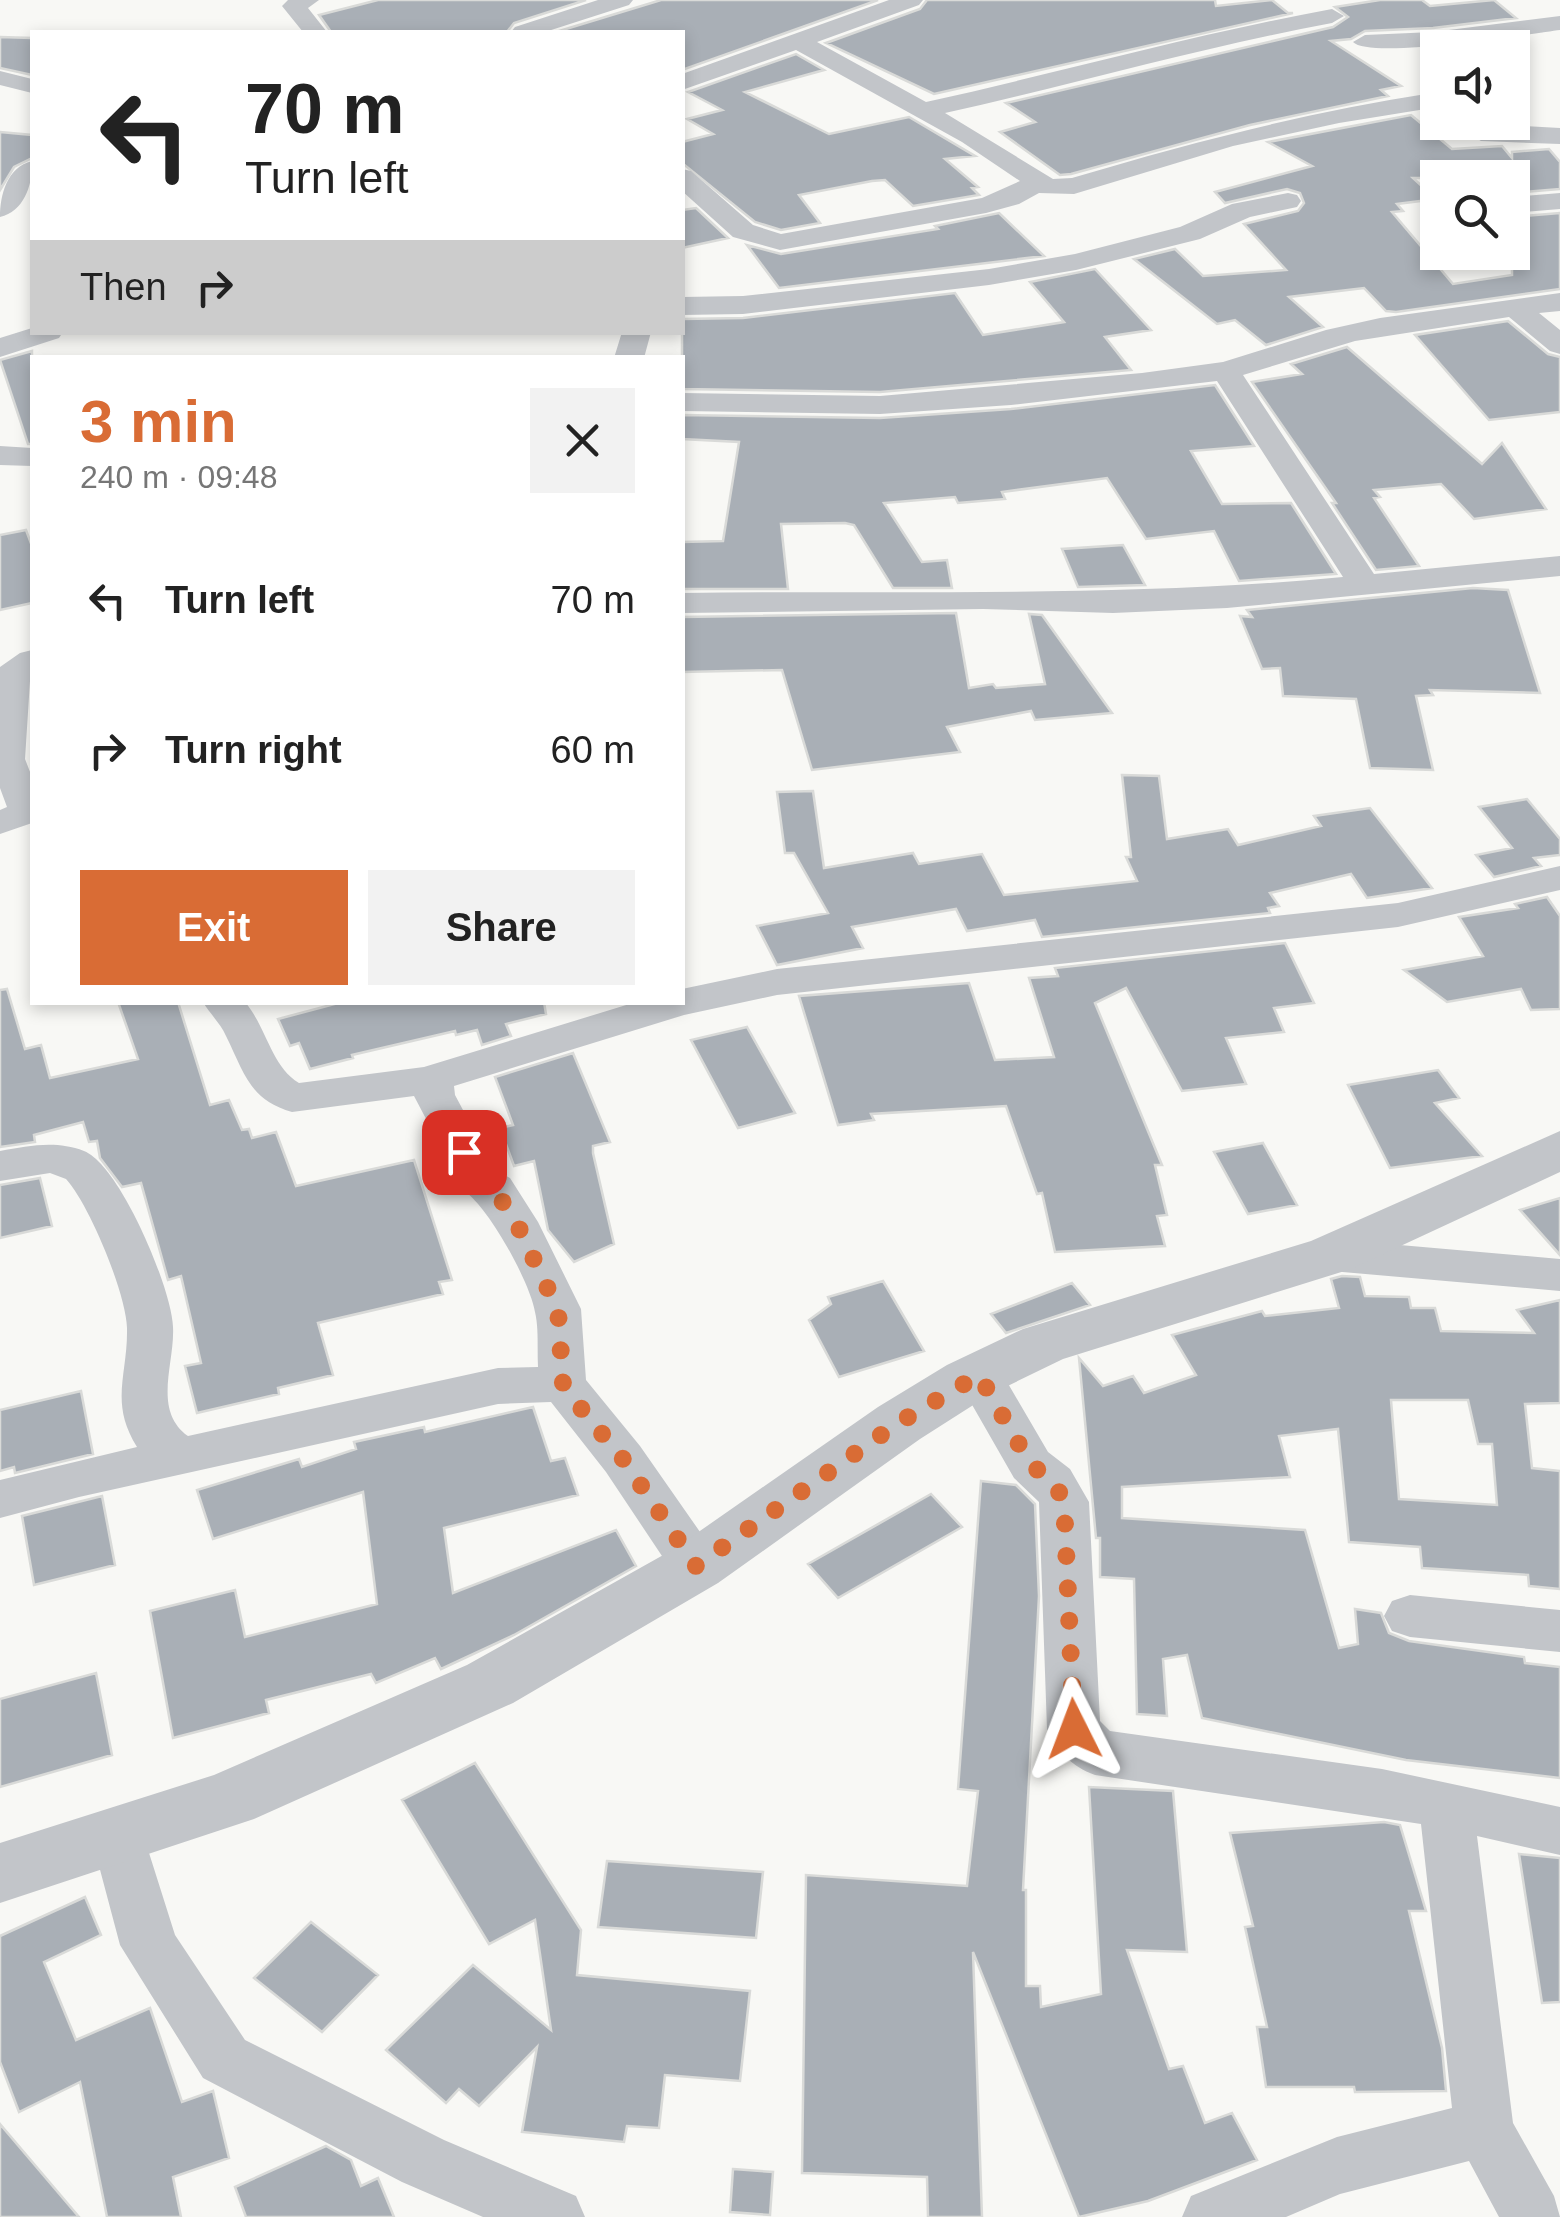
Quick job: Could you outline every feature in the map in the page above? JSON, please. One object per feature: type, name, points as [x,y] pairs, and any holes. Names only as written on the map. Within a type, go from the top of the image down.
[{"type":"street","points":[[529,30],[621,0]]},
{"type":"street","points":[[685,82],[911,0]]},
{"type":"street","points":[[1529,0],[1560,15]]},
{"type":"street","points":[[306,2],[314,30]]},
{"type":"street","points":[[924,110],[1101,71],[1322,8],[1387,62]]},
{"type":"street","points":[[1365,42],[1433,39],[1560,23]]},
{"type":"street","points":[[799,42],[924,110],[1049,187],[1074,186],[1227,140],[1339,114],[1420,104]]},
{"type":"street","points":[[0,78],[30,86]]},
{"type":"street","points":[[1409,83],[1420,91]]},
{"type":"street","points":[[1530,136],[1560,136]]},
{"type":"street","points":[[0,159],[30,165]]},
{"type":"street","points":[[0,209],[30,168]]},
{"type":"street","points":[[685,180],[742,231],[780,242],[986,205],[1010,198],[1039,182]]},
{"type":"street","points":[[685,306],[744,305],[971,280],[1076,262],[1190,233],[1242,210],[1288,201]]},
{"type":"street","points":[[1530,204],[1560,201]]},
{"type":"street","points":[[685,402],[846,409],[992,398],[1226,371],[1352,332],[1560,302]]},
{"type":"street","points":[[1515,308],[1560,344]]},
{"type":"street","points":[[0,348],[41,335]]},
{"type":"street","points":[[1226,371],[1365,585]]},
{"type":"street","points":[[0,454],[12,459],[30,456]]},
{"type":"street","points":[[685,603],[984,599],[1132,602],[1227,598],[1560,566]]},
{"type":"street","points":[[20,816],[7,759],[14,672],[30,661]]},
{"type":"street","points":[[685,1001],[777,982],[1398,915],[1560,878]]},
{"type":"street","points":[[225,1005],[244,1030],[257,1071],[274,1088],[292,1098],[434,1080],[455,1069],[548,1045],[672,1005]]},
{"type":"street","points":[[434,1080],[434,1095],[479,1180],[494,1189],[516,1222],[558,1310],[563,1384],[623,1459],[696,1566]]},
{"type":"street","points":[[0,1873],[230,1799],[490,1684],[696,1566],[898,1423],[979,1375],[1044,1344],[1331,1255],[1510,1177],[1560,1150]]},
{"type":"street","points":[[0,1166],[64,1157],[80,1164],[91,1179],[142,1286],[150,1317],[151,1346],[144,1394],[147,1420],[154,1435],[181,1456]]},
{"type":"street","points":[[1331,1255],[1560,1274]]},
{"type":"street","points":[[979,1375],[1031,1465],[1054,1482],[1064,1502],[1074,1729],[1096,1752],[1382,1792],[1560,1830]]},
{"type":"street","points":[[0,1498],[498,1386],[563,1384]]},
{"type":"street","points":[[1410,1616],[1560,1631]]},
{"type":"street","points":[[1446,1806],[1484,2129],[1532,2217]]},
{"type":"street","points":[[118,1832],[149,1945],[224,2059],[424,2161],[554,2217]]},
{"type":"street","points":[[1213,2217],[1337,2166],[1484,2129]]},
{"type":"building","points":[[378,0],[586,0],[514,23],[509,30],[330,30],[319,15]]},
{"type":"building","points":[[661,0],[878,0],[685,69],[685,30],[563,30]]},
{"type":"building","points":[[927,0],[1215,0],[1216,6],[1272,0],[1293,13],[934,94],[826,43],[920,9]]},
{"type":"building","points":[[1380,0],[1422,0],[1430,6],[1494,0],[1516,18],[1365,31],[1351,39],[1331,41],[1401,86],[1381,90],[1388,96],[1250,125],[1071,174],[1060,175],[1000,132],[1035,122],[1006,103],[1333,27],[1348,17],[1335,7]]},
{"type":"building","points":[[0,37],[30,38],[30,75],[0,68]]},
{"type":"building","points":[[796,54],[824,70],[745,92],[829,134],[909,117],[975,156],[945,159],[978,187],[972,188],[979,195],[913,206],[885,180],[872,181],[799,195],[820,223],[781,230],[755,222],[685,165],[685,141],[713,134],[687,119],[722,110],[688,92]]},
{"type":"building","points":[[1411,115],[1420,122],[1420,140],[1441,140],[1452,149],[1502,146],[1512,158],[1512,152],[1549,149],[1560,162],[1560,189],[1530,192],[1530,160],[1420,160],[1420,178],[1413,178],[1420,184],[1420,201],[1397,204],[1403,211],[1392,212],[1420,245],[1420,270],[1441,270],[1453,284],[1512,275],[1512,270],[1530,270],[1530,216],[1560,213],[1560,289],[1396,312],[1386,311],[1364,288],[1289,297],[1323,327],[1266,345],[1235,320],[1217,324],[1134,259],[1175,249],[1203,276],[1286,270],[1244,224],[1298,211],[1304,203],[1300,193],[1287,189],[1225,203],[1215,192],[1312,166],[1268,142]]},
{"type":"building","points":[[0,132],[30,135],[30,159],[14,167],[0,190]]},
{"type":"building","points":[[696,208],[728,238],[685,247],[685,210]]},
{"type":"building","points":[[999,213],[1044,256],[779,288],[747,245],[781,254],[938,229],[935,226]]},
{"type":"building","points":[[1095,269],[1151,330],[1105,337],[1131,370],[880,392],[685,389],[685,319],[743,318],[955,293],[983,335],[1064,322],[1030,282]]},
{"type":"building","points":[[1508,321],[1548,354],[1560,357],[1560,412],[1489,420],[1415,335]]},
{"type":"building","points":[[1347,347],[1482,464],[1502,443],[1546,509],[1474,519],[1441,484],[1374,490],[1380,497],[1374,498],[1419,566],[1376,570],[1332,503],[1336,503],[1252,382],[1302,374],[1291,364]]},
{"type":"building","points":[[32,351],[30,444],[28,444],[0,360]]},
{"type":"building","points":[[1215,385],[1254,446],[1191,451],[1222,504],[1291,503],[1336,574],[1239,581],[1214,531],[1146,539],[1107,478],[1002,492],[1005,499],[958,503],[955,497],[884,503],[922,562],[947,560],[952,588],[893,588],[854,525],[845,523],[781,524],[788,589],[685,589],[685,542],[723,541],[739,442],[685,439],[685,415],[880,418],[1011,409]]},
{"type":"building","points":[[26,530],[30,541],[30,603],[0,610],[0,535]]},
{"type":"building","points":[[1123,545],[1145,585],[1078,587],[1062,549]]},
{"type":"building","points":[[1473,588],[1508,590],[1540,693],[1430,690],[1433,695],[1416,696],[1433,770],[1370,768],[1356,699],[1283,696],[1280,668],[1262,669],[1240,616],[1252,617],[1247,610]]},
{"type":"building","points":[[956,613],[969,688],[993,684],[996,688],[1045,684],[1029,614],[1042,615],[1112,713],[1035,720],[1031,711],[947,727],[960,752],[812,770],[782,670],[685,672],[685,617]]},
{"type":"building","points":[[1122,775],[1159,776],[1167,839],[1228,829],[1238,845],[1321,826],[1314,816],[1370,808],[1432,888],[1367,898],[1351,874],[1270,893],[1279,906],[1268,908],[1270,913],[1042,937],[1035,920],[967,931],[956,909],[852,927],[863,948],[777,965],[757,926],[828,913],[794,853],[785,853],[777,792],[813,791],[824,868],[913,853],[919,864],[982,854],[1004,895],[1137,881],[1126,857],[1131,857]]},
{"type":"building","points":[[1527,799],[1560,839],[1560,855],[1534,858],[1541,866],[1494,877],[1476,855],[1512,848],[1479,807]]},
{"type":"building","points":[[1547,897],[1560,916],[1560,1009],[1531,1010],[1521,989],[1447,1002],[1404,970],[1483,956],[1459,917],[1518,908],[1515,904]]},
{"type":"building","points":[[1285,943],[1314,1003],[1274,1008],[1284,1032],[1226,1038],[1246,1084],[1182,1091],[1126,988],[1095,1003],[1162,1165],[1155,1165],[1167,1215],[1157,1216],[1165,1246],[1055,1252],[1042,1193],[1037,1194],[1006,1106],[871,1114],[874,1120],[838,1125],[799,996],[969,983],[995,1060],[1054,1057],[1029,978],[1058,976],[1055,968]]},
{"type":"building","points":[[7,989],[25,1049],[41,1045],[50,1078],[138,1059],[119,1005],[179,1005],[210,1105],[229,1100],[242,1130],[249,1129],[252,1138],[276,1132],[296,1186],[414,1160],[452,1280],[439,1282],[443,1294],[318,1323],[333,1375],[278,1388],[279,1394],[197,1413],[185,1366],[201,1363],[181,1276],[168,1280],[141,1183],[122,1187],[100,1158],[97,1141],[89,1142],[83,1122],[34,1135],[35,1142],[0,1147],[0,990]]},
{"type":"building","points":[[331,1005],[544,1005],[546,1014],[506,1024],[511,1036],[482,1045],[477,1030],[456,1035],[455,1031],[310,1069],[299,1043],[290,1046],[278,1019]]},
{"type":"building","points":[[747,1027],[795,1113],[738,1128],[691,1040]]},
{"type":"building","points":[[573,1053],[610,1142],[593,1146],[593,1153],[614,1244],[574,1262],[548,1230],[534,1161],[514,1166],[500,1128],[513,1125],[495,1077]]},
{"type":"building","points":[[1438,1070],[1459,1098],[1435,1103],[1482,1156],[1390,1168],[1348,1085]]},
{"type":"building","points":[[1263,1143],[1297,1205],[1248,1214],[1214,1152]]},
{"type":"building","points":[[40,1178],[52,1226],[0,1238],[0,1185]]},
{"type":"building","points":[[1560,1198],[1560,1255],[1520,1210]]},
{"type":"building","points":[[1360,1277],[1365,1296],[1409,1297],[1411,1308],[1435,1308],[1441,1331],[1534,1333],[1517,1310],[1560,1300],[1560,1403],[1525,1404],[1532,1468],[1560,1471],[1560,1589],[1529,1586],[1528,1575],[1422,1568],[1420,1547],[1349,1542],[1338,1429],[1279,1436],[1290,1477],[1122,1487],[1122,1518],[1305,1530],[1339,1648],[1358,1644],[1355,1609],[1381,1613],[1389,1633],[1409,1641],[1524,1657],[1525,1663],[1560,1667],[1560,1778],[1406,1760],[1202,1718],[1187,1655],[1163,1659],[1167,1716],[1137,1714],[1134,1579],[1100,1577],[1100,1538],[1096,1538],[1079,1358],[1103,1386],[1133,1376],[1144,1393],[1196,1375],[1172,1335],[1262,1311],[1265,1316],[1339,1308],[1331,1279]],"holes":[[[1391,1400],[1468,1400],[1478,1444],[1492,1444],[1497,1505],[1399,1499]]]},
{"type":"building","points":[[883,1281],[924,1351],[839,1377],[809,1320],[831,1304],[828,1297]]},
{"type":"building","points":[[1072,1283],[1090,1305],[1006,1333],[991,1314]]},
{"type":"building","points":[[81,1391],[93,1454],[15,1473],[14,1467],[0,1471],[0,1410]]},
{"type":"building","points":[[533,1407],[551,1461],[565,1458],[578,1495],[444,1528],[453,1593],[616,1530],[636,1566],[514,1635],[441,1669],[435,1658],[376,1683],[371,1674],[266,1700],[269,1713],[173,1738],[150,1611],[235,1590],[245,1637],[377,1604],[363,1492],[213,1539],[197,1490],[299,1459],[302,1467],[356,1449],[354,1442],[424,1427],[425,1432]]},
{"type":"building","points":[[981,1481],[1016,1485],[1035,1504],[1039,1596],[1023,1890],[1026,1986],[1040,1986],[1041,2007],[1101,1994],[1089,1787],[1173,1791],[1187,1952],[1127,1950],[1169,2069],[1183,2066],[1205,2123],[1232,2113],[1257,2160],[1148,2201],[1079,2217],[973,1952],[982,2217],[928,2217],[927,2177],[802,2173],[806,1875],[967,1886],[978,1791],[958,1789]]},
{"type":"building","points":[[931,1494],[962,1527],[838,1598],[808,1564]]},
{"type":"building","points":[[102,1496],[115,1565],[34,1585],[22,1516]]},
{"type":"building","points":[[96,1673],[112,1755],[0,1787],[0,1699]]},
{"type":"building","points":[[475,1763],[581,1930],[577,1975],[750,1991],[740,2081],[665,2075],[659,2128],[627,2126],[624,2142],[522,2132],[537,2047],[479,2106],[459,2089],[446,2103],[386,2050],[473,1965],[551,2030],[535,1920],[489,1944],[402,1800]]},
{"type":"building","points":[[1384,1822],[1400,1825],[1426,1911],[1409,1911],[1442,2048],[1446,2091],[1355,2092],[1354,2087],[1266,2087],[1257,2027],[1267,2027],[1245,1927],[1253,1926],[1230,1833]]},
{"type":"building","points":[[1519,1854],[1560,1858],[1560,2002],[1542,2003]]},
{"type":"building","points":[[607,1861],[763,1872],[756,1938],[598,1927]]},
{"type":"building","points":[[85,1897],[101,1935],[44,1962],[76,2040],[150,2008],[182,2102],[213,2091],[229,2158],[173,2177],[181,2217],[107,2217],[80,2082],[19,2112],[0,2062],[0,1936]]},
{"type":"building","points":[[311,1922],[378,1975],[322,2032],[254,1978]]},
{"type":"building","points":[[0,2124],[79,2217],[0,2217]]},
{"type":"building","points":[[326,2146],[351,2160],[361,2186],[378,2178],[394,2217],[246,2217],[235,2187]]},
{"type":"building","points":[[733,2169],[773,2172],[770,2215],[730,2212]]},
{"type":"route","points":[[464,1152],[479,1180],[494,1189],[516,1222],[558,1310],[563,1384],[623,1459],[696,1566],[898,1423],[979,1375],[1031,1465],[1054,1482],[1064,1502],[1074,1729]]}]
